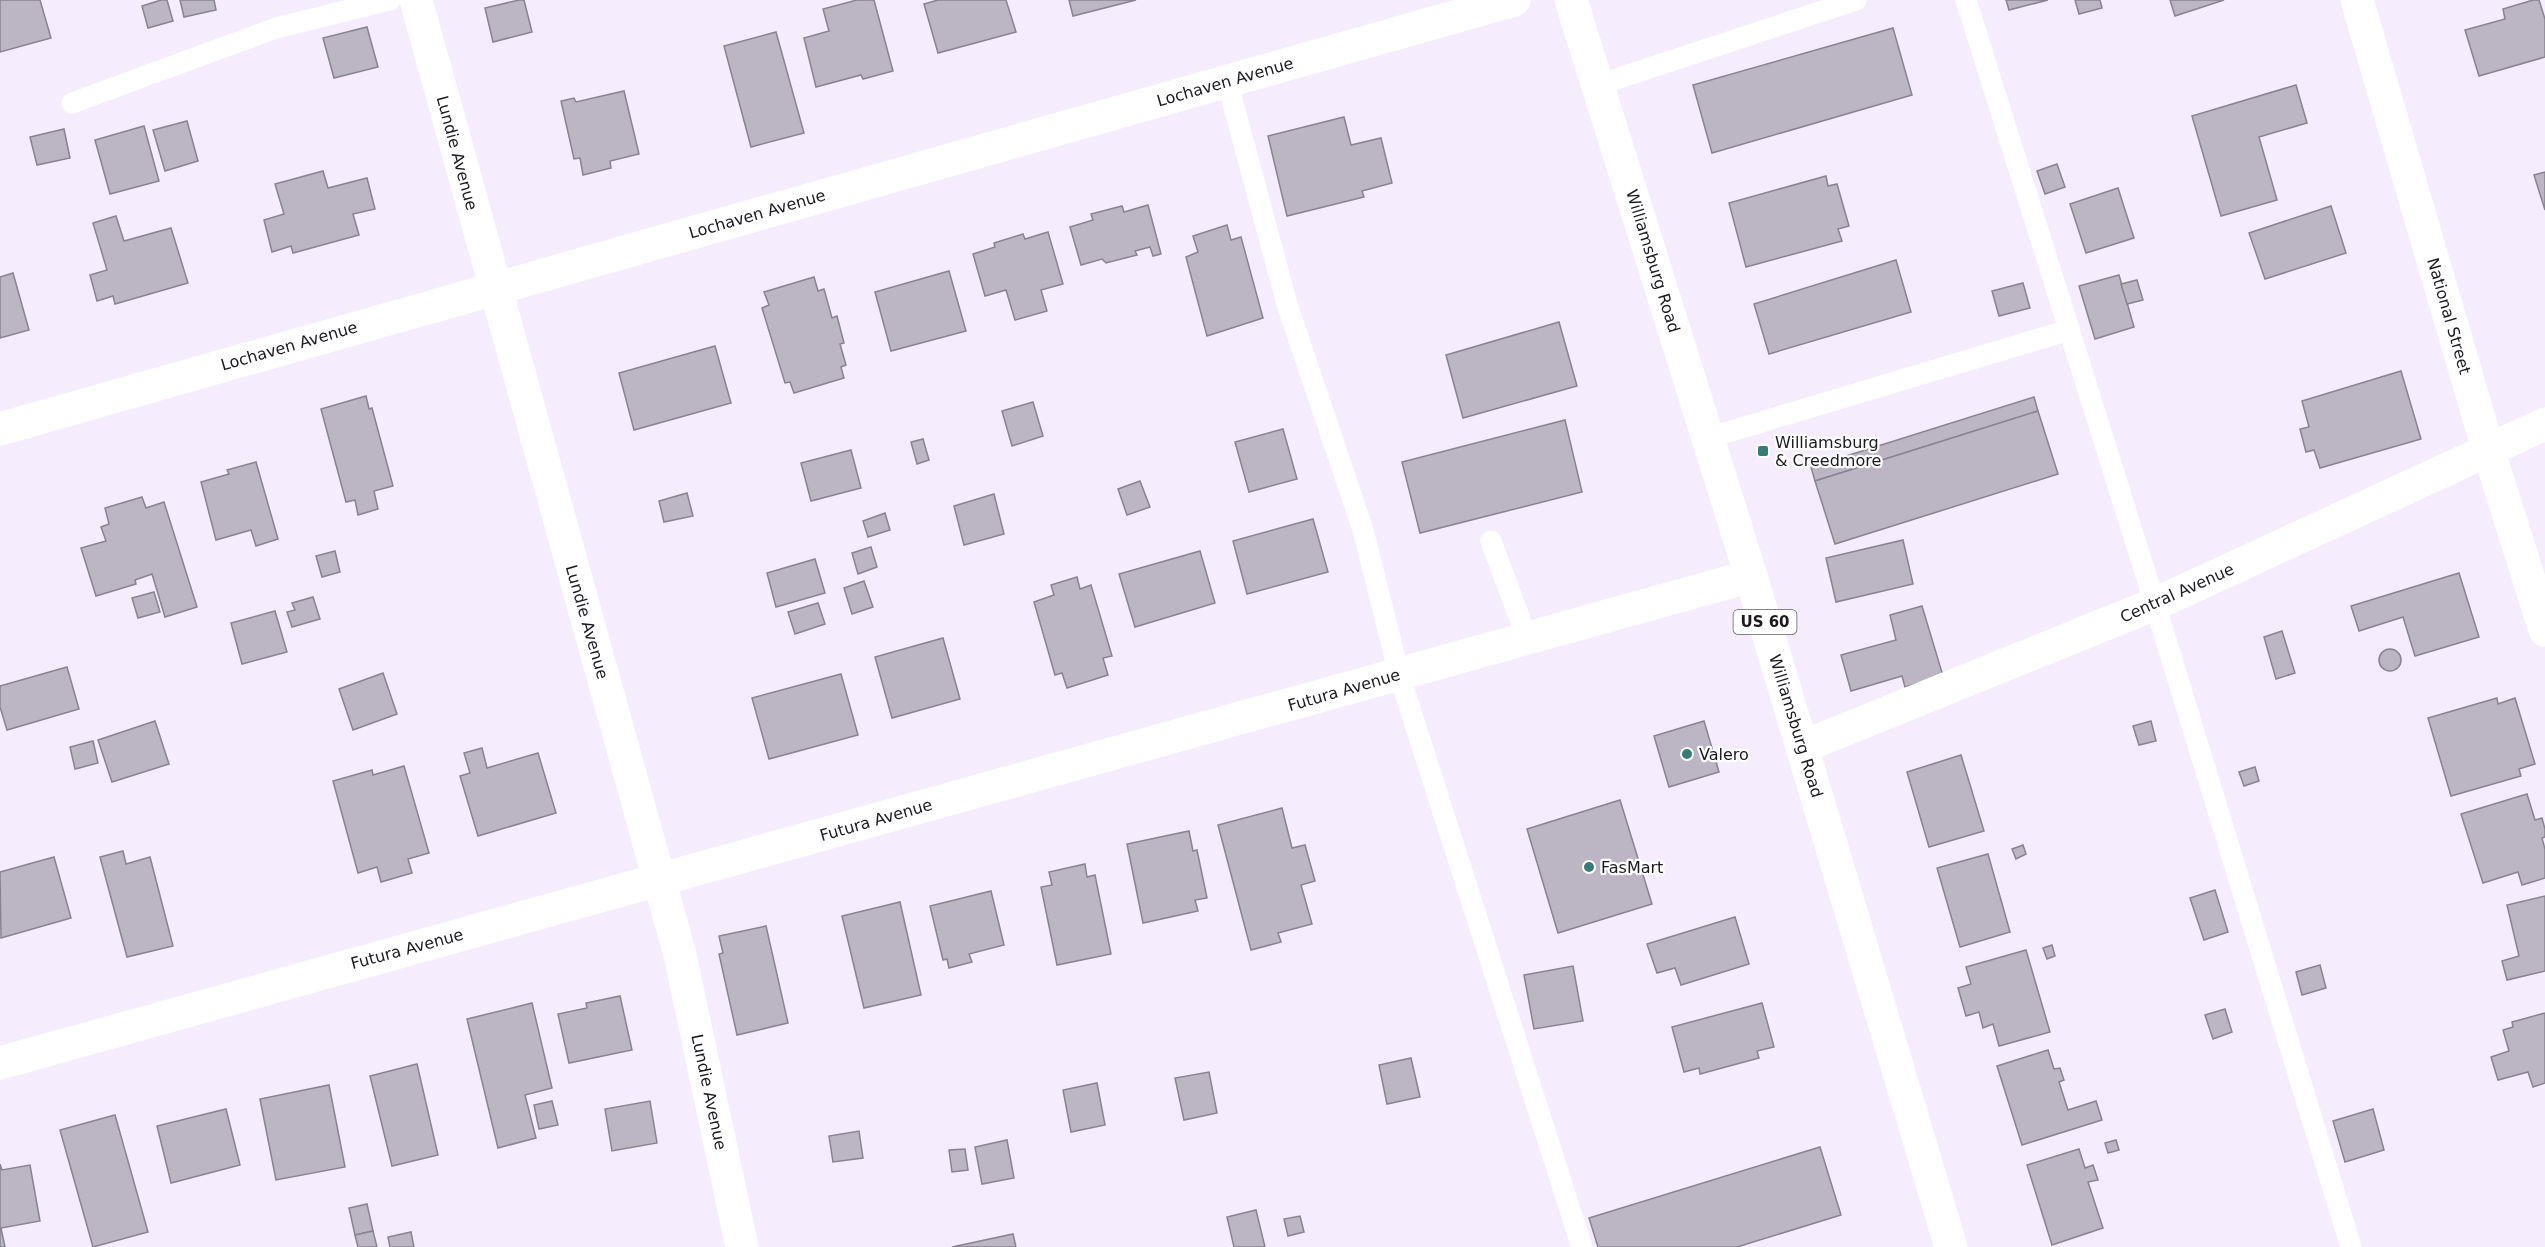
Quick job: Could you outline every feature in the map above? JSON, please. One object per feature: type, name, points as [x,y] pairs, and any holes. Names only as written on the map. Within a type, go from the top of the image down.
[{"type":"street","name":"Lundie Avenue","points":[[416,0],[680,955],[742,1247]]},
{"type":"street","name":"Lochaven Avenue","points":[[0,429],[1514,0]]},
{"type":"street","name":"Williamsburg Road","points":[[1571,0],[1751,576],[1951,1247]]},
{"type":"street","name":"National Street","points":[[2357,0],[2488,449],[2545,630]]},
{"type":"street","name":"Central Avenue","points":[[1802,747],[2155,604],[2545,423]]},
{"type":"street","name":"Futura Avenue","points":[[0,1063],[1751,576]]},
{"type":"lane","points":[[72,103],[276,28],[390,0]]},
{"type":"lane","points":[[1598,85],[1856,0]]},
{"type":"lane","points":[[1966,0],[2155,604],[2351,1247]]},
{"type":"lane","points":[[1227,81],[1287,304],[1363,530],[1399,674],[1582,1247]]},
{"type":"lane","points":[[1708,438],[2069,330]]},
{"type":"lane","points":[[1491,541],[1527,638]]},
{"type":"building","points":[[0,0],[40,0],[51,38],[0,52]]},
{"type":"building","points":[[167,0],[173,21],[148,28],[142,6]]},
{"type":"building","points":[[180,0],[214,0],[216,10],[184,17]]},
{"type":"building","points":[[524,0],[532,32],[493,42],[485,8]]},
{"type":"building","points":[[857,0],[874,0],[893,71],[863,79],[861,75],[816,87],[804,38],[829,31],[823,9]]},
{"type":"building","points":[[938,0],[1006,0],[1016,32],[938,53],[924,4]]},
{"type":"building","points":[[1069,0],[1136,0],[1073,16]]},
{"type":"building","points":[[2006,0],[2048,0],[2009,10]]},
{"type":"building","points":[[2075,0],[2100,0],[2102,8],[2079,14]]},
{"type":"building","points":[[2170,0],[2224,0],[2175,16]]},
{"type":"building","points":[[2539,0],[2545,19],[2545,57],[2479,76],[2465,30],[2505,19],[2503,9]]},
{"type":"building","points":[[367,27],[378,67],[334,78],[323,38]]},
{"type":"building","points":[[1893,28],[1912,95],[1712,153],[1693,85]]},
{"type":"building","points":[[776,32],[804,133],[751,147],[724,46]]},
{"type":"building","points":[[2296,85],[2307,123],[2259,137],[2277,200],[2221,216],[2192,116]]},
{"type":"building","points":[[624,91],[639,154],[610,161],[611,168],[583,175],[580,158],[574,159],[561,101],[574,98],[576,102]]},
{"type":"building","points":[[1344,117],[1351,145],[1381,138],[1392,183],[1362,191],[1364,197],[1287,216],[1268,136]]},
{"type":"building","points":[[187,121],[198,161],[165,171],[153,130]]},
{"type":"building","points":[[144,126],[159,181],[110,194],[95,140]]},
{"type":"building","points":[[64,129],[70,158],[37,165],[30,137]]},
{"type":"building","points":[[2057,164],[2065,187],[2045,194],[2037,171]]},
{"type":"building","points":[[323,171],[328,188],[367,178],[375,209],[353,214],[359,235],[293,253],[291,246],[272,252],[264,220],[284,214],[275,184]]},
{"type":"building","points":[[2545,172],[2545,210],[2534,175]]},
{"type":"building","points":[[1826,176],[1828,186],[1837,184],[1849,226],[1838,229],[1842,241],[1746,267],[1729,203]]},
{"type":"building","points":[[2118,188],[2134,238],[2086,253],[2070,204]]},
{"type":"building","points":[[1148,205],[1161,254],[1153,256],[1150,247],[1135,251],[1137,255],[1106,263],[1102,259],[1081,265],[1070,227],[1093,220],[1091,214],[1122,206],[1124,212]]},
{"type":"building","points":[[2331,206],[2346,253],[2265,279],[2249,233]]},
{"type":"building","points":[[116,216],[124,241],[171,228],[188,283],[115,304],[113,296],[97,301],[90,275],[107,270],[93,223]]},
{"type":"building","points":[[1227,225],[1231,240],[1241,237],[1263,318],[1207,336],[1186,257],[1198,252],[1193,236]]},
{"type":"building","points":[[1048,232],[1063,284],[1041,290],[1047,311],[1015,320],[1006,290],[985,296],[973,254],[995,247],[994,243],[1023,234],[1025,239]]},
{"type":"building","points":[[1896,260],[1911,312],[1769,354],[1754,304]]},
{"type":"building","points":[[949,271],[966,331],[891,351],[875,292]]},
{"type":"building","points":[[13,273],[29,330],[0,338],[0,277]]},
{"type":"building","points":[[2119,275],[2134,327],[2095,339],[2079,286]]},
{"type":"building","points":[[814,277],[818,291],[824,289],[832,318],[837,316],[844,343],[840,344],[846,365],[841,367],[844,378],[794,393],[790,382],[785,383],[762,308],[769,305],[764,292]]},
{"type":"building","points":[[2137,280],[2143,300],[2127,304],[2121,284]]},
{"type":"building","points":[[2023,283],[2030,308],[1999,316],[1992,291]]},
{"type":"building","points":[[1559,322],[1577,386],[1463,418],[1446,355]]},
{"type":"building","points":[[715,346],[731,403],[634,430],[619,373]]},
{"type":"building","points":[[2401,371],[2421,439],[2320,468],[2314,450],[2306,452],[2300,429],[2309,427],[2302,401]]},
{"type":"building","points":[[366,396],[369,409],[372,408],[393,486],[374,491],[378,509],[358,515],[355,500],[346,502],[321,409]]},
{"type":"building","points":[[2034,397],[2038,411],[1815,481],[1811,467]]},
{"type":"building","points":[[1033,402],[1043,436],[1012,446],[1002,411]]},
{"type":"building","points":[[2038,411],[2058,474],[1835,544],[1815,481]]},
{"type":"building","points":[[1565,420],[1582,492],[1420,533],[1402,462]]},
{"type":"building","points":[[1283,429],[1297,479],[1249,492],[1235,442]]},
{"type":"building","points":[[923,439],[929,460],[917,464],[911,442]]},
{"type":"building","points":[[851,450],[861,488],[811,501],[801,463]]},
{"type":"building","points":[[256,462],[278,539],[256,546],[251,530],[216,540],[201,482],[229,474],[227,470]]},
{"type":"building","points":[[1140,481],[1150,507],[1127,515],[1118,489]]},
{"type":"building","points":[[687,493],[693,516],[664,522],[659,501]]},
{"type":"building","points":[[994,494],[1004,534],[964,545],[954,506]]},
{"type":"building","points":[[142,497],[146,508],[164,502],[197,607],[165,617],[152,574],[135,580],[136,584],[96,596],[81,548],[106,541],[101,527],[109,524],[105,508]]},
{"type":"building","points":[[885,513],[890,530],[868,537],[863,521]]},
{"type":"building","points":[[1313,519],[1328,572],[1247,594],[1233,541]]},
{"type":"building","points":[[1903,540],[1913,584],[1836,602],[1826,558]]},
{"type":"building","points":[[871,547],[877,567],[858,574],[852,553]]},
{"type":"building","points":[[335,551],[340,572],[322,577],[316,556]]},
{"type":"building","points":[[1200,551],[1215,603],[1135,627],[1119,574]]},
{"type":"building","points":[[815,559],[825,593],[776,607],[767,573]]},
{"type":"building","points":[[2459,573],[2479,637],[2415,656],[2403,617],[2359,631],[2351,606]]},
{"type":"building","points":[[1077,577],[1080,589],[1091,585],[1112,656],[1103,658],[1108,675],[1067,688],[1062,673],[1055,675],[1034,602],[1054,595],[1051,585]]},
{"type":"building","points":[[864,581],[873,607],[852,614],[844,588]]},
{"type":"building","points":[[154,592],[160,612],[138,618],[132,598]]},
{"type":"building","points":[[313,597],[320,619],[292,627],[287,612],[295,610],[292,603]]},
{"type":"building","points":[[818,603],[825,624],[795,634],[788,612]]},
{"type":"building","points":[[1922,606],[1943,676],[1905,687],[1902,676],[1851,691],[1841,655],[1896,640],[1890,615]]},
{"type":"building","points":[[275,611],[287,652],[242,664],[231,623]]},
{"type":"building","points":[[2282,631],[2295,673],[2276,679],[2264,637]]},
{"type":"building","points":[[943,638],[960,699],[892,718],[875,657]]},
{"type":"building","points":[[2390,649],[2398,652],[2401,660],[2398,668],[2390,671],[2382,668],[2379,660],[2382,652]]},
{"type":"building","points":[[67,667],[79,709],[7,730],[0,707],[0,686]]},
{"type":"building","points":[[383,673],[397,714],[353,730],[339,689]]},
{"type":"building","points":[[841,674],[858,735],[769,759],[752,698]]},
{"type":"building","points":[[2497,698],[2498,704],[2515,698],[2535,764],[2519,769],[2521,776],[2451,796],[2428,718]]},
{"type":"building","points":[[155,721],[169,764],[112,782],[98,740]]},
{"type":"building","name":"Valero","points":[[1704,721],[1719,772],[1669,787],[1654,736]]},
{"type":"building","points":[[2151,721],[2156,741],[2139,745],[2133,726]]},
{"type":"building","points":[[93,741],[98,763],[75,769],[70,747]]},
{"type":"building","points":[[482,748],[487,768],[538,753],[556,813],[478,836],[460,776],[470,773],[464,753]]},
{"type":"building","points":[[1961,755],[1984,831],[1929,847],[1907,772]]},
{"type":"building","points":[[404,766],[429,853],[408,859],[412,873],[381,882],[377,867],[358,873],[333,781],[372,770],[373,775]]},
{"type":"building","points":[[2255,767],[2259,781],[2244,786],[2239,772]]},
{"type":"building","points":[[2527,794],[2535,820],[2542,818],[2545,829],[2545,837],[2542,838],[2545,849],[2545,878],[2522,885],[2518,872],[2483,883],[2461,814]]},
{"type":"building","name":"FasMart","points":[[1620,800],[1652,904],[1558,933],[1527,829]]},
{"type":"building","points":[[1282,808],[1292,848],[1305,845],[1315,881],[1301,885],[1312,924],[1278,933],[1281,942],[1251,950],[1218,825]]},
{"type":"building","points":[[1189,831],[1193,851],[1197,850],[1207,898],[1195,900],[1198,911],[1143,923],[1127,844]]},
{"type":"building","points":[[2023,845],[2026,854],[2016,859],[2012,849]]},
{"type":"building","points":[[123,851],[126,864],[150,857],[173,946],[127,957],[100,857]]},
{"type":"building","points":[[1988,854],[2010,932],[1960,947],[1937,868]]},
{"type":"building","points":[[54,857],[71,918],[1,938],[0,872]]},
{"type":"building","points":[[1085,864],[1087,877],[1095,875],[1111,954],[1057,965],[1041,887],[1052,885],[1049,872]]},
{"type":"building","points":[[2215,890],[2228,932],[2204,940],[2190,898]]},
{"type":"building","points":[[991,891],[1004,945],[969,954],[972,962],[949,968],[947,959],[943,960],[930,906]]},
{"type":"building","points":[[2545,896],[2545,971],[2507,980],[2502,961],[2519,956],[2507,905]]},
{"type":"building","points":[[900,902],[921,995],[864,1008],[842,916]]},
{"type":"building","points":[[1735,917],[1749,964],[1681,985],[1675,968],[1657,973],[1647,944]]},
{"type":"building","points":[[766,926],[788,1023],[737,1035],[719,954],[723,953],[719,936]]},
{"type":"building","points":[[2052,945],[2055,956],[2047,959],[2043,948]]},
{"type":"building","points":[[2026,950],[2050,1032],[1999,1046],[1993,1024],[1983,1028],[1979,1012],[1966,1016],[1958,988],[1971,984],[1966,967]]},
{"type":"building","points":[[2320,965],[2326,988],[2302,995],[2296,972]]},
{"type":"building","points":[[1573,966],[1583,1021],[1534,1029],[1524,975]]},
{"type":"building","points":[[620,996],[632,1050],[569,1063],[558,1014],[587,1008],[586,1003]]},
{"type":"building","points":[[532,1003],[552,1088],[525,1095],[536,1138],[498,1148],[467,1019]]},
{"type":"building","points":[[1762,1003],[1774,1047],[1757,1051],[1759,1058],[1700,1074],[1699,1068],[1684,1072],[1672,1027]]},
{"type":"building","points":[[2225,1009],[2232,1032],[2213,1039],[2205,1015]]},
{"type":"building","points":[[2545,1013],[2545,1083],[2533,1087],[2528,1072],[2498,1080],[2491,1057],[2509,1051],[2503,1030],[2513,1027],[2512,1022]]},
{"type":"building","points":[[2048,1050],[2054,1069],[2060,1068],[2064,1080],[2059,1082],[2068,1110],[2096,1101],[2102,1120],[2022,1145],[1997,1066]]},
{"type":"building","points":[[1411,1058],[1420,1097],[1387,1104],[1379,1065]]},
{"type":"building","points":[[417,1064],[438,1155],[392,1166],[370,1076]]},
{"type":"building","points":[[1209,1072],[1217,1113],[1184,1120],[1175,1078]]},
{"type":"building","points":[[1097,1083],[1105,1125],[1071,1132],[1063,1090]]},
{"type":"building","points":[[329,1085],[345,1167],[276,1180],[260,1099]]},
{"type":"building","points":[[552,1101],[558,1125],[539,1129],[534,1105]]},
{"type":"building","points":[[650,1101],[657,1143],[612,1151],[605,1109]]},
{"type":"building","points":[[226,1109],[240,1165],[171,1183],[157,1126]]},
{"type":"building","points":[[2373,1109],[2384,1150],[2345,1162],[2333,1121]]},
{"type":"building","points":[[115,1115],[148,1232],[93,1247],[60,1130]]},
{"type":"building","points":[[859,1131],[863,1158],[833,1162],[829,1136]]},
{"type":"building","points":[[1007,1140],[1014,1178],[982,1184],[975,1147]]},
{"type":"building","points":[[2116,1140],[2119,1150],[2108,1153],[2105,1143]]},
{"type":"building","points":[[1820,1147],[1841,1215],[1737,1247],[1598,1247],[1589,1218]]},
{"type":"building","points":[[965,1149],[968,1170],[952,1172],[949,1150]]},
{"type":"building","points":[[2079,1149],[2085,1168],[2093,1165],[2098,1180],[2088,1182],[2103,1228],[2052,1245],[2027,1165]]},
{"type":"building","points":[[0,1164],[2,1170],[30,1165],[40,1221],[1,1228],[5,1247],[0,1247]]},
{"type":"building","points":[[367,1204],[373,1231],[355,1235],[349,1208]]},
{"type":"building","points":[[1256,1210],[1265,1247],[1234,1247],[1227,1217]]},
{"type":"building","points":[[1300,1216],[1304,1232],[1288,1236],[1284,1219]]},
{"type":"building","points":[[373,1231],[377,1247],[358,1247],[355,1235]]},
{"type":"building","points":[[411,1232],[414,1247],[390,1247],[388,1237]]},
{"type":"building","points":[[1013,1234],[1016,1247],[952,1247]]},
{"type":"place","name":"Williamsburg & Creedmore","points":[[1763,451]]},
{"type":"place","name":"Valero","points":[[1687,754]]},
{"type":"place","name":"FasMart","points":[[1589,867]]}]
